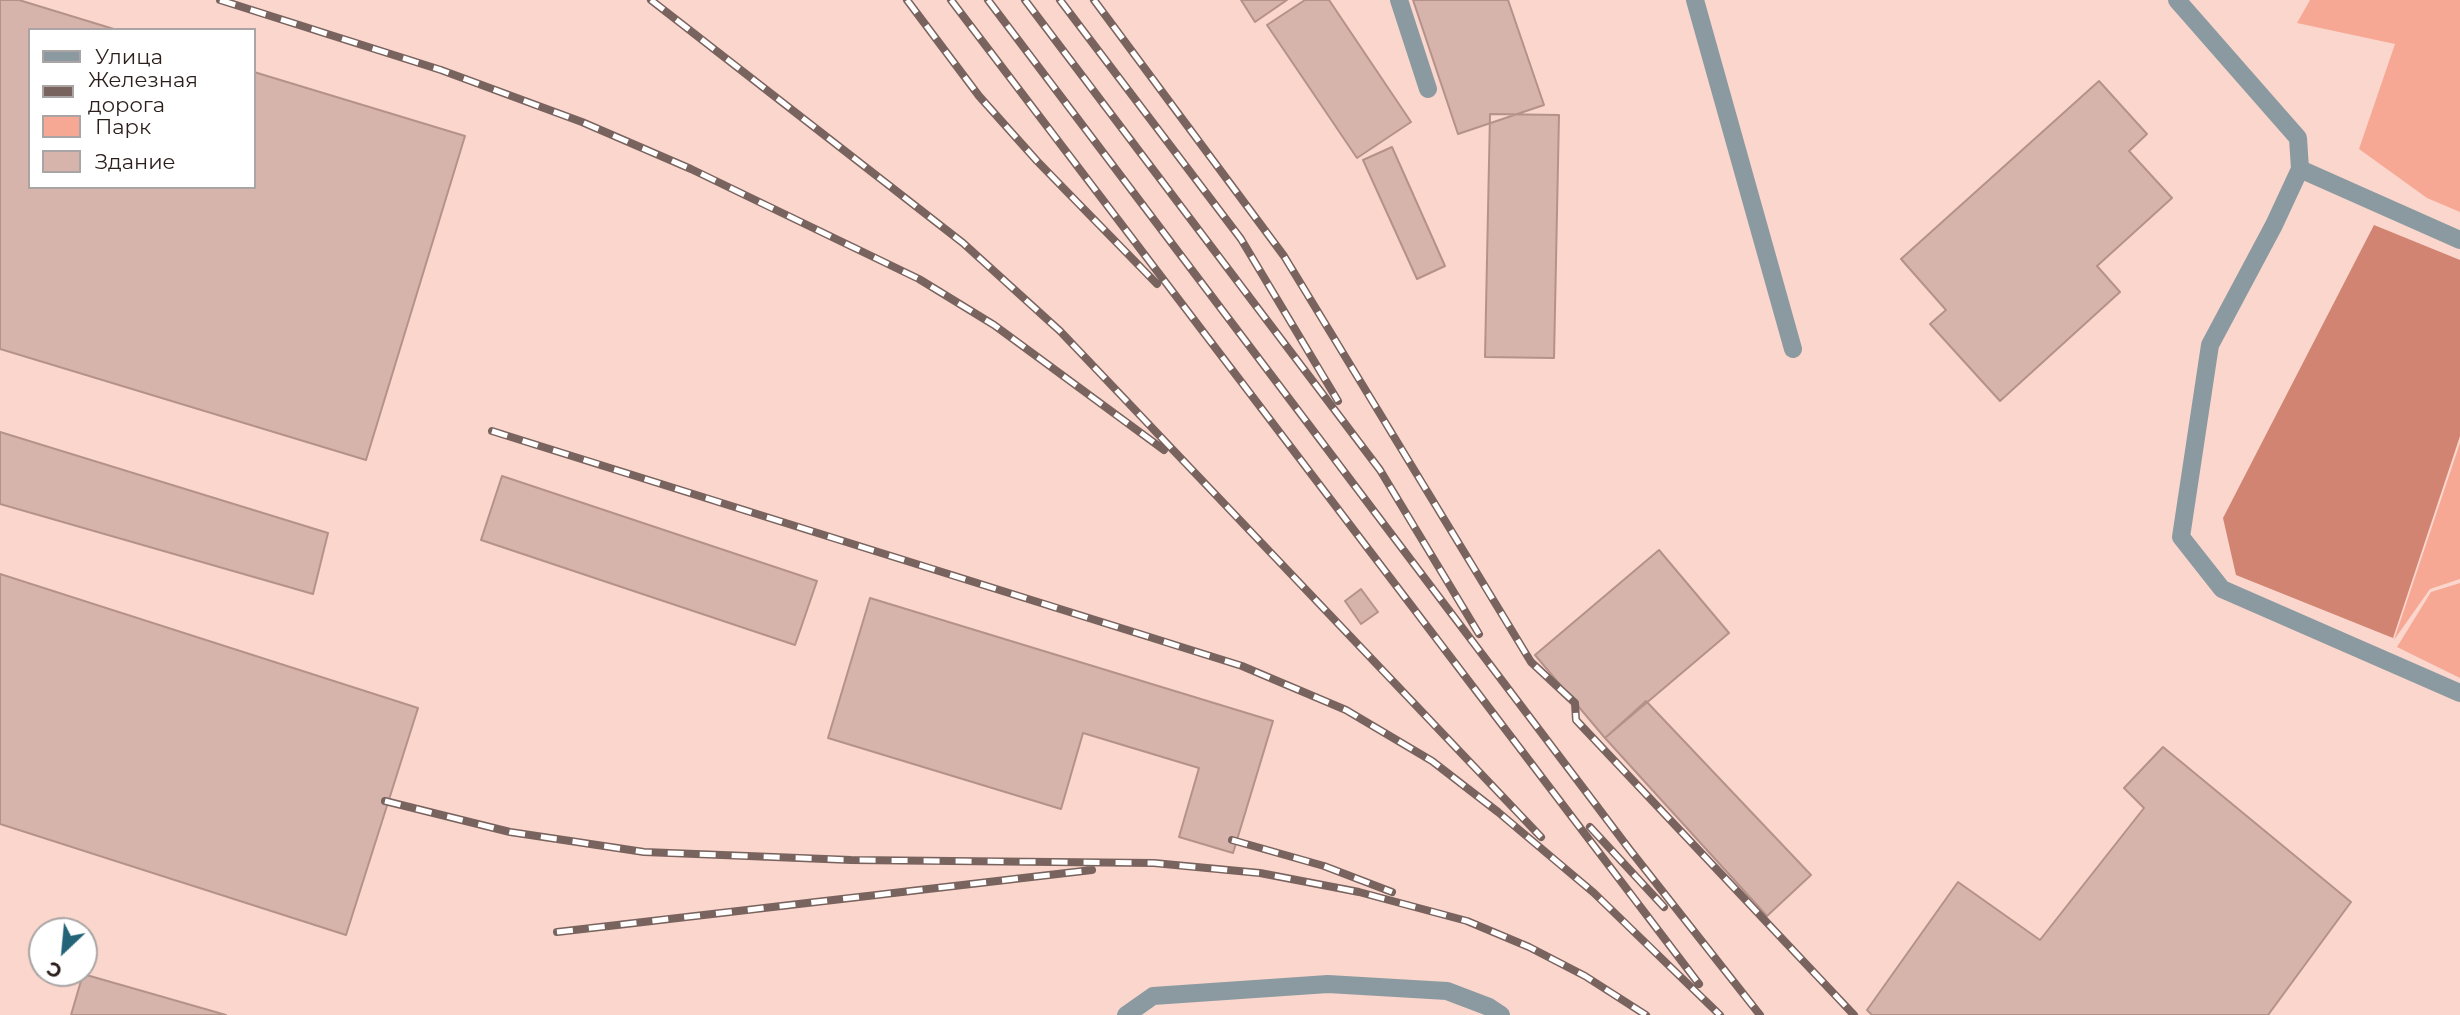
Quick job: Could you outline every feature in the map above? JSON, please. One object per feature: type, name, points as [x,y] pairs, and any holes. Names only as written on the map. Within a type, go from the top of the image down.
[{"type":"street","points":[[1399,0],[1428,89]]},
{"type":"street","points":[[1695,0],[1793,349]]},
{"type":"street","points":[[2177,0],[2298,138],[2300,169],[2274,225],[2210,345],[2181,537],[2222,589],[2460,693]]},
{"type":"street","points":[[2300,169],[2460,240]]},
{"type":"street","points":[[1126,1015],[1153,996],[1328,984],[1447,990],[1489,1007],[1500,1015]]},
{"type":"green space","points":[[2310,0],[2460,0],[2460,212],[2427,198],[2359,149],[2395,44],[2297,23]]},
{"type":"green space","points":[[2460,443],[2460,579],[2430,589],[2394,640]]},
{"type":"green space","points":[[2460,583],[2460,678],[2397,647],[2431,592]]},
{"type":"shaded area","points":[[2374,225],[2460,260],[2460,436],[2393,638],[2236,575],[2223,518]]},
{"type":"building","points":[[0,0],[19,0],[110,28],[28,28],[28,189],[256,189],[256,73],[465,136],[366,460],[0,349]]},
{"type":"building","points":[[1241,0],[1287,0],[1255,22]]},
{"type":"building","points":[[1305,0],[1329,0],[1411,122],[1357,158],[1267,25]]},
{"type":"building","points":[[1413,0],[1508,0],[1544,105],[1458,134]]},
{"type":"building","points":[[2099,81],[2147,134],[2129,151],[2172,198],[2097,266],[2120,292],[2000,401],[1930,324],[1946,310],[1901,259]]},
{"type":"building","points":[[1490,114],[1559,115],[1554,358],[1485,357]]},
{"type":"building","points":[[1392,147],[1445,266],[1417,279],[1363,160]]},
{"type":"building","points":[[0,432],[328,533],[313,594],[0,504]]},
{"type":"building","points":[[502,476],[817,581],[795,645],[481,540]]},
{"type":"building","points":[[1659,550],[1729,633],[1605,738],[1535,655]]},
{"type":"building","points":[[0,574],[418,708],[346,935],[0,824]]},
{"type":"building","points":[[1361,589],[1378,612],[1361,624],[1345,601]]},
{"type":"building","points":[[870,598],[1273,721],[1233,853],[1179,837],[1199,768],[1083,733],[1061,809],[828,738]]},
{"type":"building","points":[[1646,701],[1811,875],[1767,916],[1605,738]]},
{"type":"building","points":[[2163,747],[2351,902],[2268,1015],[1872,1015],[1867,1010],[1958,882],[2040,940],[2144,808],[2124,788]]},
{"type":"building","points":[[98,978],[226,1015],[71,1015],[79,987],[98,987]]},
{"type":"railway","points":[[220,0],[441,70],[582,122],[691,169],[919,279],[994,325],[1164,450]]},
{"type":"railway","points":[[651,0],[963,243],[1060,331],[1541,837]]},
{"type":"railway","points":[[907,0],[979,96],[1037,161],[1157,284]]},
{"type":"railway","points":[[951,0],[1699,984]]},
{"type":"railway","points":[[988,0],[1630,850],[1760,1015]]},
{"type":"railway","points":[[1025,0],[1380,470],[1479,634]]},
{"type":"railway","points":[[1060,0],[1241,239],[1338,401]]},
{"type":"railway","points":[[1094,0],[1284,256],[1531,662],[1575,703],[1576,720],[1854,1015]]},
{"type":"railway","points":[[492,431],[1242,666],[1346,710],[1432,761],[1498,812],[1594,893],[1720,1015]]},
{"type":"railway","points":[[385,801],[510,832],[644,852],[851,860],[1154,863],[1260,873],[1359,892],[1467,921],[1529,947],[1585,976],[1646,1015]]},
{"type":"railway","points":[[1590,827],[1664,907]]},
{"type":"railway","points":[[1232,840],[1324,866],[1392,892]]},
{"type":"railway","points":[[557,932],[1092,870]]}]
